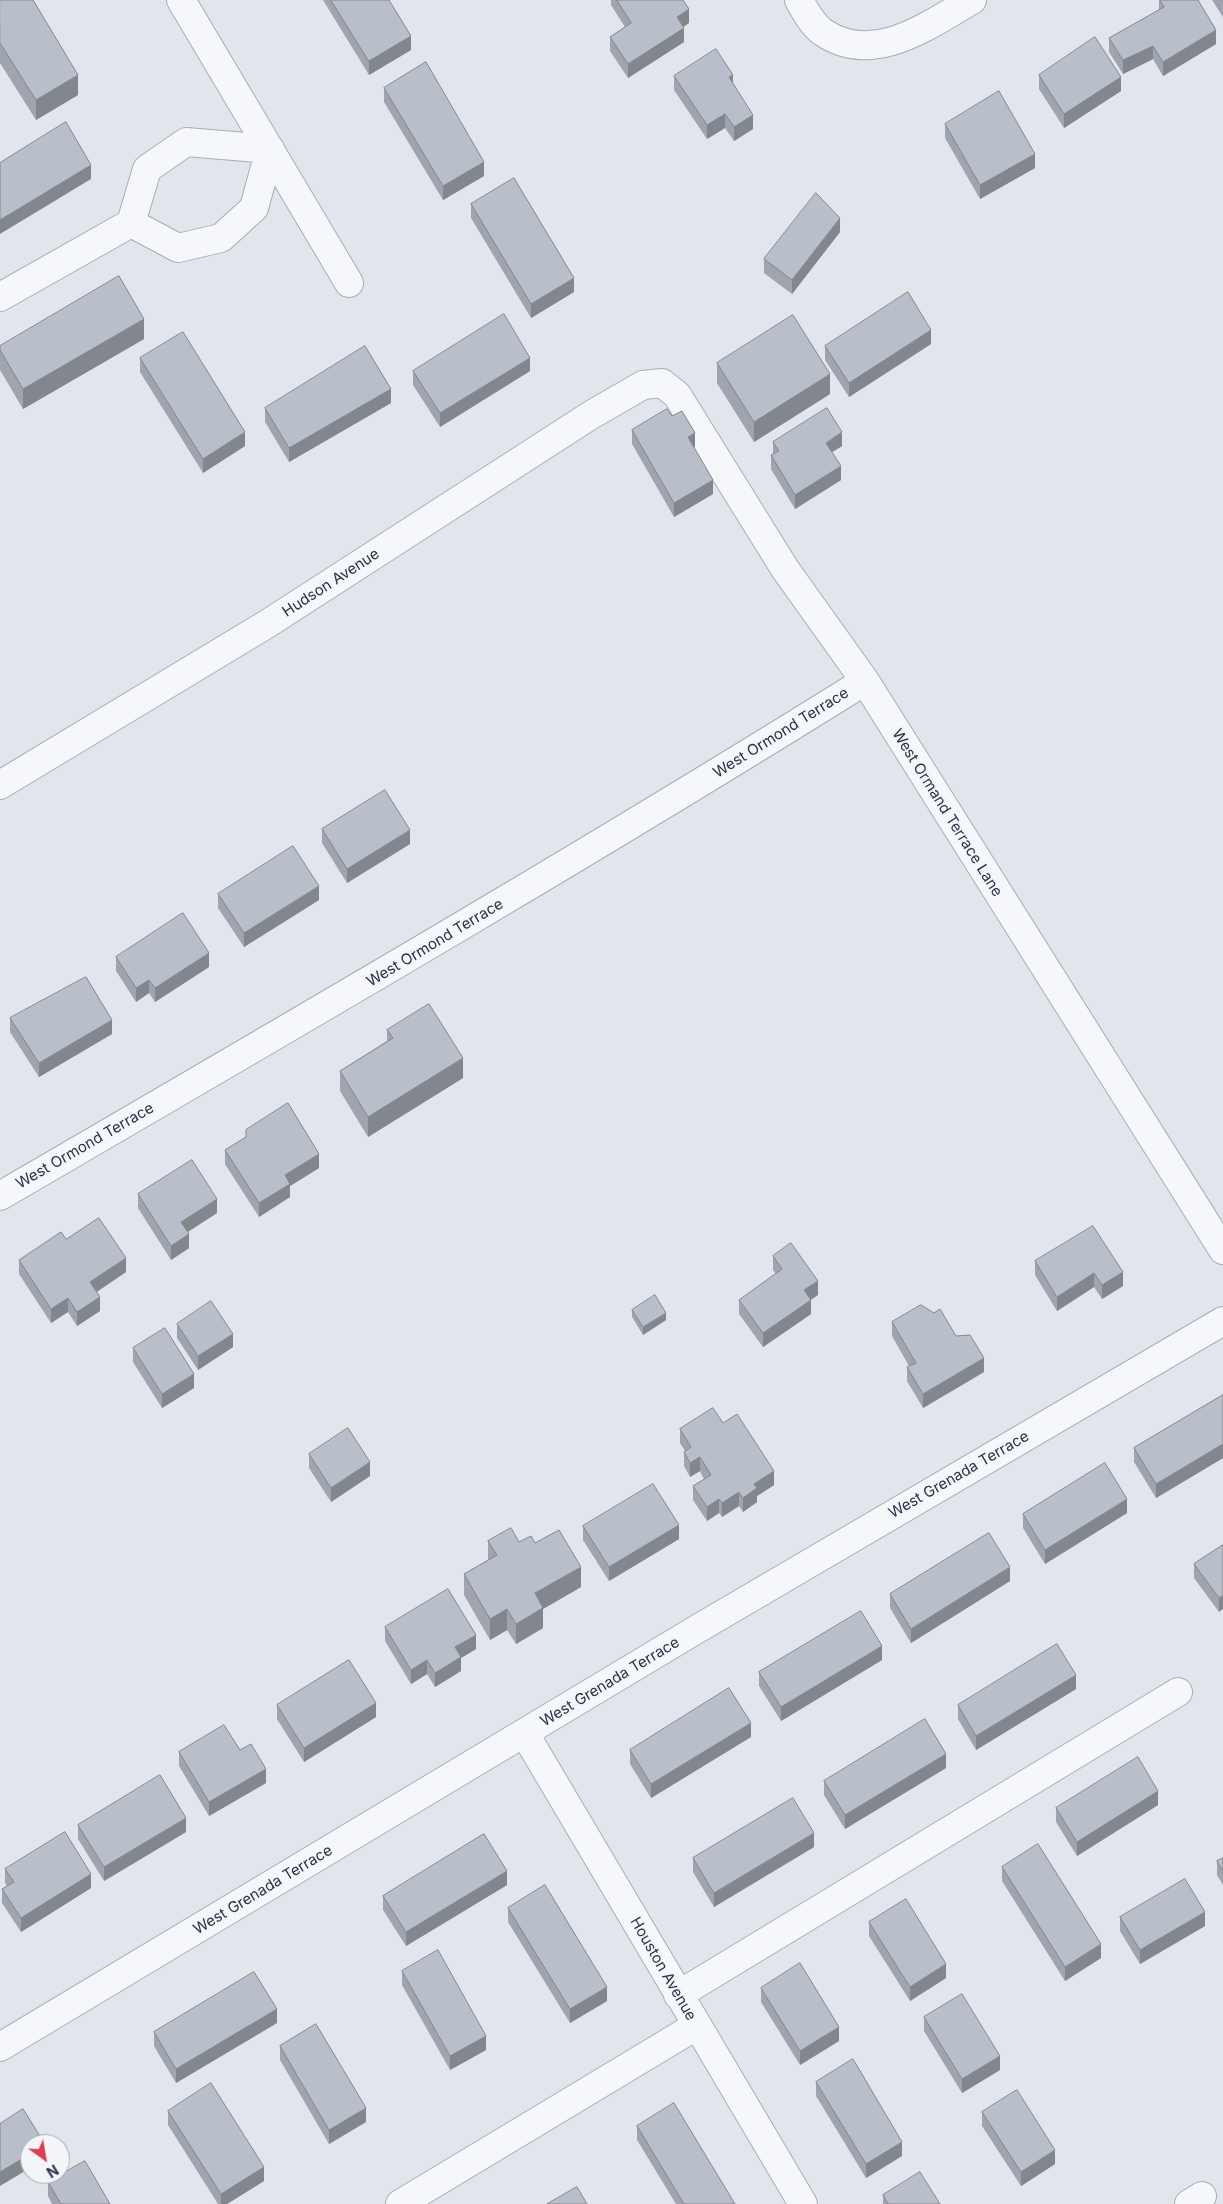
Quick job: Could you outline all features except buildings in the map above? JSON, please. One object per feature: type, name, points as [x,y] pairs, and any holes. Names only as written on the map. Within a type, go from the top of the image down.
[{"type":"street","points":[[181,0],[349,283]]},
{"type":"street","points":[[799,0],[808,16],[823,33],[852,46],[889,44],[911,35],[972,0]]},
{"type":"street","points":[[0,296],[131,223],[147,169],[186,142],[270,148]]},
{"type":"street","points":[[131,223],[178,248],[221,238],[254,208],[270,148]]},
{"type":"street","name":"West Ormand Terrace Lane","points":[[662,383],[677,394],[785,569],[864,681],[1223,1250]]},
{"type":"street","name":"Hudson Avenue","points":[[0,785],[267,624],[591,415],[643,385],[662,383]]},
{"type":"street","name":"West Ormond Terrace","points":[[0,1196],[418,953],[698,785],[864,681]]},
{"type":"street","name":"West Grenada Terrace","points":[[0,2047],[699,1628],[1223,1321]]},
{"type":"street","points":[[678,1995],[1178,1692]]},
{"type":"street","name":"Houston Avenue","points":[[525,1734],[803,2204]]},
{"type":"street","points":[[400,2204],[696,2026]]}]
